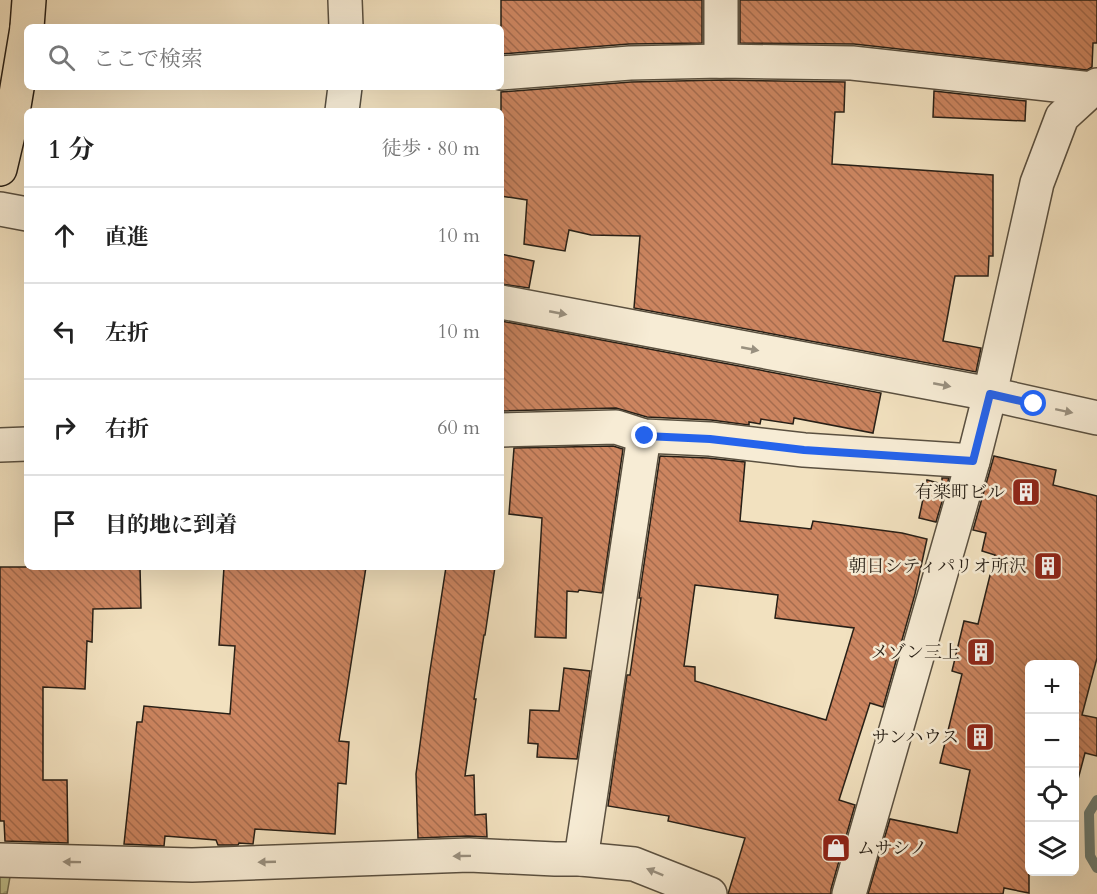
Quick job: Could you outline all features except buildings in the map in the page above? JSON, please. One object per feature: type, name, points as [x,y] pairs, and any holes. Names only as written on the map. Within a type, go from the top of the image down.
[{"type":"highway","points":[[27,24],[29,0]]},
{"type":"highway","points":[[0,169],[12,118],[24,45]]},
{"type":"street","points":[[345,0],[346,24]]},
{"type":"street","points":[[721,61],[722,0]]},
{"type":"street","points":[[504,73],[630,63],[721,61],[852,63],[1095,87]]},
{"type":"street","points":[[849,894],[973,461],[1037,183],[1062,117],[1095,87]]},
{"type":"street","points":[[342,108],[345,90]]},
{"type":"street","points":[[0,209],[24,213]]},
{"type":"street","points":[[504,303],[990,394],[1097,417]]},
{"type":"street","points":[[504,430],[616,427],[645,436],[710,439],[804,450],[973,461]]},
{"type":"street","points":[[581,859],[645,436]]},
{"type":"street","points":[[0,445],[24,444]]},
{"type":"street","points":[[0,860],[192,865],[469,855],[581,859],[634,864],[710,894]]},
{"type":"green space","points":[[0,876],[10,877],[7,894],[0,894]]},
{"type":"waterway","points":[[1097,800],[1089,813],[1090,856],[1097,868]]},
{"type":"place","name":"有楽町ビル","points":[[1026,492]]},
{"type":"place","name":"朝日シティパリオ所沢","points":[[1048,566]]},
{"type":"place","name":"メゾン三上","points":[[981,652]]},
{"type":"place","name":"サンハウス","points":[[980,737]]},
{"type":"place","name":"ムサシノ","points":[[836,848]]},
{"type":"route","points":[[645,436],[710,439],[804,450],[973,461],[990,394],[1034,404]]}]
